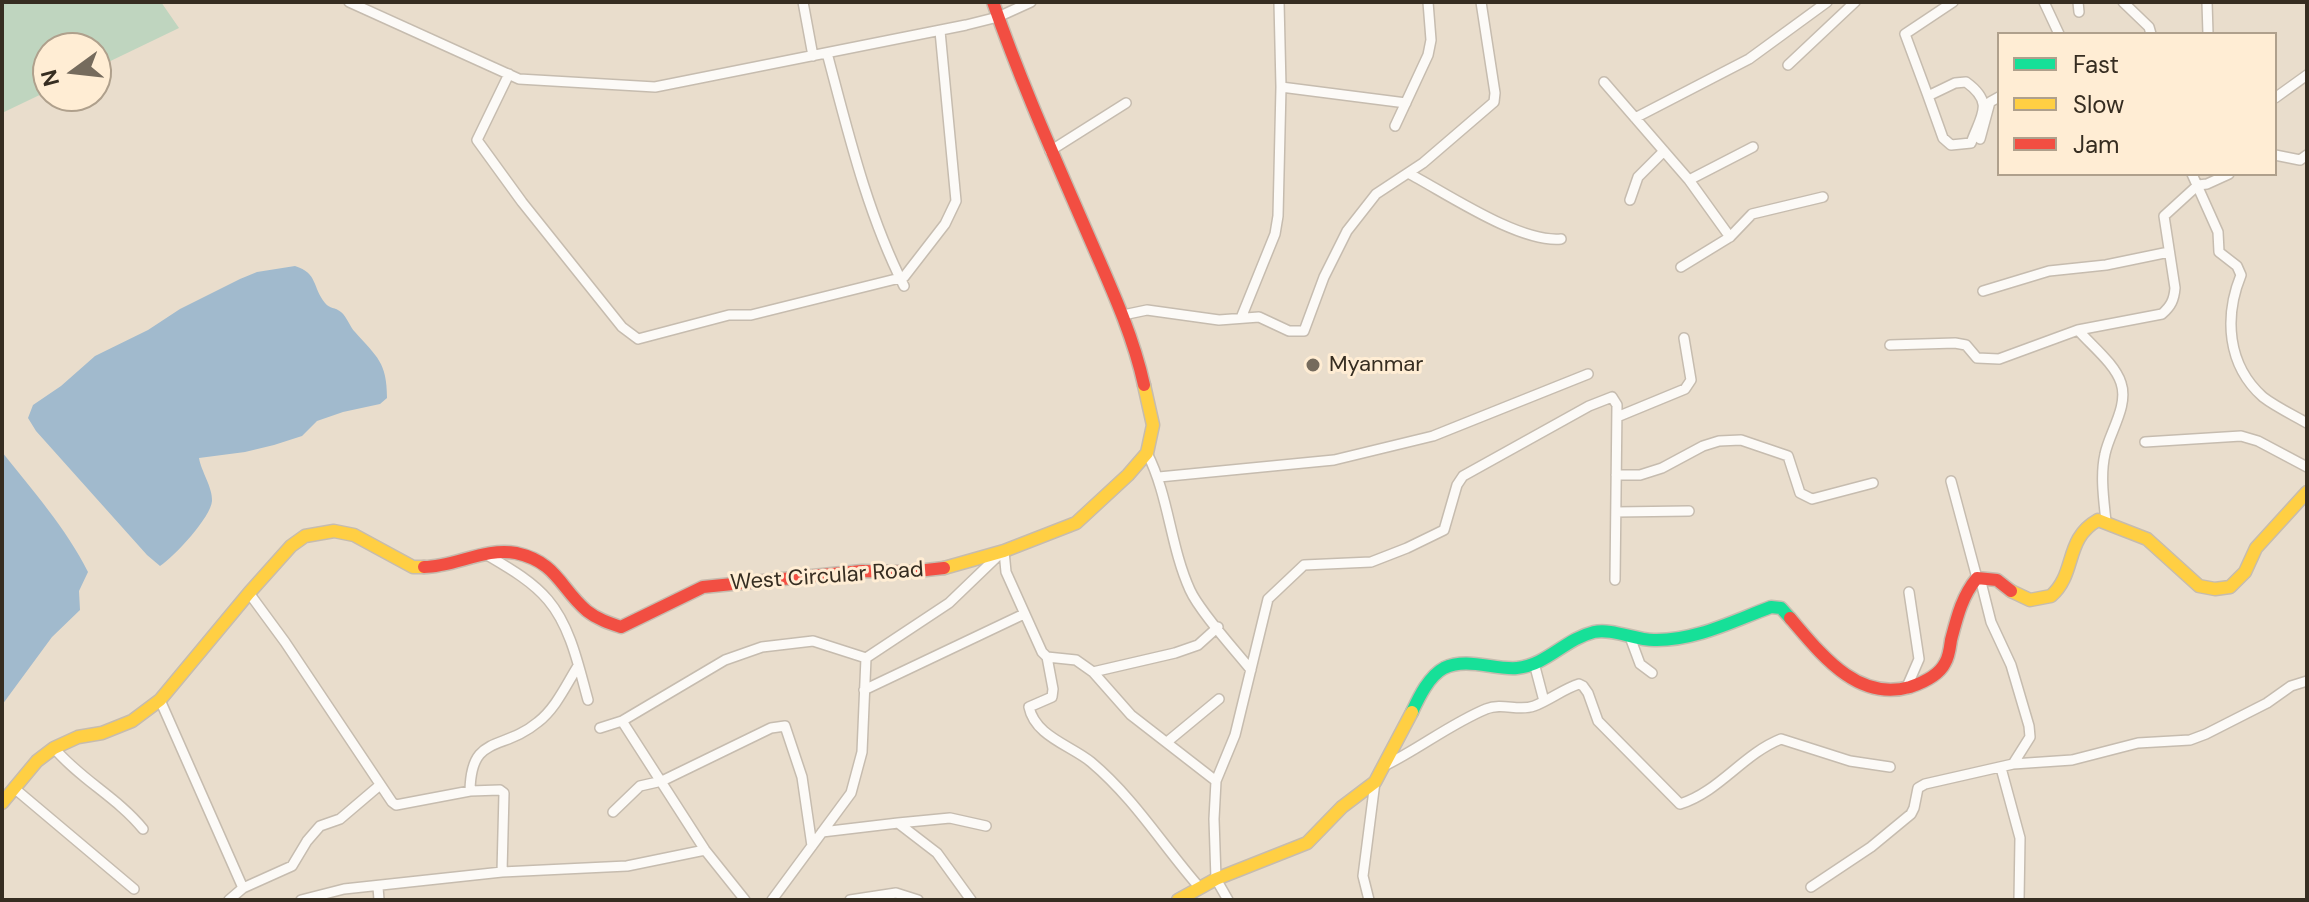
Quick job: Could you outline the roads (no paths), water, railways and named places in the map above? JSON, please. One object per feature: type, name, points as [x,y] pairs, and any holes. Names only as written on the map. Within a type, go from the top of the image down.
[{"type":"street","points":[[349,2],[519,79],[655,87],[940,31],[998,17],[1031,2]]},
{"type":"street","points":[[803,2],[813,56]]},
{"type":"street","points":[[993,2],[1050,151],[1123,315],[1138,358],[1153,425],[1147,453],[1159,477],[1168,522],[1191,593],[1251,670]]},
{"type":"street","points":[[1241,318],[1275,234],[1278,216],[1279,2]]},
{"type":"street","points":[[1395,126],[1428,55],[1431,40],[1428,2]]},
{"type":"street","points":[[1123,315],[1147,310],[1206,319],[1259,317],[1289,331],[1304,331],[1324,277],[1347,231],[1376,194],[1408,173],[1494,102],[1481,2]]},
{"type":"street","points":[[1635,118],[1749,59],[1827,2]]},
{"type":"street","points":[[1788,65],[1855,2]]},
{"type":"street","points":[[1928,96],[1955,83],[1966,82],[1978,90],[1984,106],[1971,143],[1951,145],[1943,138],[1905,34],[1953,2]]},
{"type":"street","points":[[2044,2],[2058,32]]},
{"type":"street","points":[[2123,2],[2150,32]]},
{"type":"street","points":[[2207,2],[2208,32]]},
{"type":"street","points":[[902,282],[945,224],[956,201],[940,31]]},
{"type":"street","points":[[827,53],[864,186],[902,282]]},
{"type":"street","points":[[509,74],[477,140],[522,202],[622,327],[638,339],[729,315],[751,315],[902,282]]},
{"type":"street","points":[[2277,97],[2307,75]]},
{"type":"street","points":[[1604,82],[1689,180],[1730,237]]},
{"type":"street","points":[[1281,87],[1406,103]]},
{"type":"street","points":[[1980,139],[1990,102],[1997,98]]},
{"type":"street","points":[[1050,151],[1126,103]]},
{"type":"street","points":[[1689,180],[1753,147]]},
{"type":"street","points":[[1630,200],[1638,177],[1664,151]]},
{"type":"street","points":[[2277,155],[2300,160],[2307,155]]},
{"type":"street","points":[[1408,173],[1526,234],[1548,240],[1561,239]]},
{"type":"street","points":[[2193,176],[2218,232],[2219,252],[2237,266],[2241,275],[2230,308],[2229,328],[2241,368],[2265,399],[2307,423]]},
{"type":"street","points":[[1890,345],[1966,345],[1977,358],[1999,359],[2078,330],[2162,314],[2169,308],[2175,288],[2164,216],[2198,185],[2225,176]]},
{"type":"street","points":[[1681,267],[1730,237],[1752,214],[1823,197]]},
{"type":"street","points":[[1983,291],[2049,271],[2106,265],[2169,252]]},
{"type":"street","points":[[2078,330],[2123,386],[2122,400],[2104,456],[2106,522]]},
{"type":"street","points":[[1617,417],[1685,389],[1691,380],[1684,338]]},
{"type":"street","points":[[1159,477],[1334,460],[1377,450],[1433,436],[1588,374]]},
{"type":"street","points":[[1228,900],[1216,879],[1216,781],[1235,735],[1268,599],[1304,565],[1371,562],[1444,530],[1457,485],[1463,476],[1612,397],[1617,405],[1615,580]]},
{"type":"street","points":[[2145,442],[2241,436],[2258,441],[2307,467]]},
{"type":"street","points":[[1616,475],[1640,475],[1662,468],[1703,446],[1719,441],[1741,440],[1788,456],[1800,493],[1812,499],[1873,483]]},
{"type":"street","name":"West Circular Road","points":[[2,803],[37,761],[54,748],[78,737],[102,733],[132,721],[160,700],[249,593],[291,546],[305,536],[334,531],[354,535],[413,567],[440,567],[487,555],[515,553],[550,567],[587,611],[621,627],[703,587],[862,571],[908,572],[947,568],[1004,551],[1076,523],[1147,453]]},
{"type":"street","points":[[1951,481],[1991,622],[2011,665],[2029,726],[2030,737],[2013,764]]},
{"type":"street","points":[[1369,900],[1363,876],[1375,782],[1421,695],[1433,677],[1445,668],[1463,664],[1517,668],[1543,661],[1570,641],[1597,631],[1652,640],[1687,638],[1760,609],[1781,608],[1844,675],[1862,685],[1889,692],[1906,689],[1928,678],[1946,663],[1967,588],[1979,578],[1992,578],[2019,599],[2052,596],[2063,581],[2075,541],[2085,525],[2098,520],[2147,539],[2199,586],[2215,589],[2230,587],[2245,572],[2256,548],[2307,492]]},
{"type":"street","points":[[1616,512],[1689,511]]},
{"type":"street","points":[[1004,551],[1006,572],[1047,657],[1052,697],[1029,707],[1038,728],[1090,761],[1116,785],[1200,888]]},
{"type":"street","points":[[866,658],[949,603],[1004,551]]},
{"type":"street","points":[[487,555],[530,583],[550,602],[568,637],[588,700]]},
{"type":"street","points":[[1906,689],[1919,659],[1909,592]]},
{"type":"street","points":[[249,593],[396,805],[470,791],[500,790],[504,793],[502,872]]},
{"type":"street","points":[[864,690],[1024,614]]},
{"type":"street","points":[[1093,672],[1198,645],[1218,627]]},
{"type":"street","points":[[1630,637],[1640,664],[1652,673]]},
{"type":"street","points":[[600,728],[622,721],[725,660],[762,647],[813,641],[866,658]]},
{"type":"street","points":[[1047,657],[1076,660],[1093,672],[1131,715],[1216,781]]},
{"type":"street","points":[[772,900],[851,793],[862,752],[866,658]]},
{"type":"street","points":[[1534,663],[1544,701]]},
{"type":"street","points":[[470,791],[470,771],[478,755],[536,724],[550,711],[578,666]]},
{"type":"street","points":[[1811,887],[1871,847],[1911,814],[1918,788],[2013,764],[2072,760],[2138,743],[2190,740],[2267,703],[2291,686],[2307,681]]},
{"type":"street","points":[[1381,767],[1414,752],[1496,705],[1521,709],[1574,685],[1583,686],[1598,721],[1680,804],[1718,783],[1744,761],[1781,739],[1850,761],[1890,767]]},
{"type":"street","points":[[1167,742],[1219,699]]},
{"type":"street","points":[[160,700],[237,896],[292,866],[320,826],[340,819],[380,785]]},
{"type":"street","points":[[622,721],[705,850],[745,900]]},
{"type":"street","points":[[613,812],[633,790],[662,781],[771,728],[785,726],[802,777],[812,846]]},
{"type":"street","points":[[54,748],[71,769],[131,815],[143,829]]},
{"type":"street","points":[[2001,768],[2020,838],[2019,900]]},
{"type":"street","points":[[1178,900],[1216,879],[1307,843],[1342,807],[1375,782]]},
{"type":"street","points":[[14,788],[134,889]]},
{"type":"street","points":[[822,832],[950,818],[986,826]]},
{"type":"street","points":[[898,823],[937,853],[971,900]]},
{"type":"street","points":[[301,900],[344,889],[502,872],[627,866],[705,850]]},
{"type":"street","points":[[378,887],[379,900]]},
{"type":"street","points":[[850,900],[896,893],[918,900]]},
{"type":"water","points":[[295,266],[308,272],[325,303],[343,314],[375,354],[383,368],[387,398],[380,404],[317,421],[302,436],[274,445],[199,458],[211,491],[210,508],[191,536],[160,566],[36,431],[28,418],[33,405],[61,386],[95,356],[148,330],[180,309],[257,272]]},
{"type":"water","points":[[2,452],[59,525],[88,572],[79,591],[80,610],[52,637],[2,705]]},
{"type":"place","name":"Myanmar","points":[[1313,365]]}]
